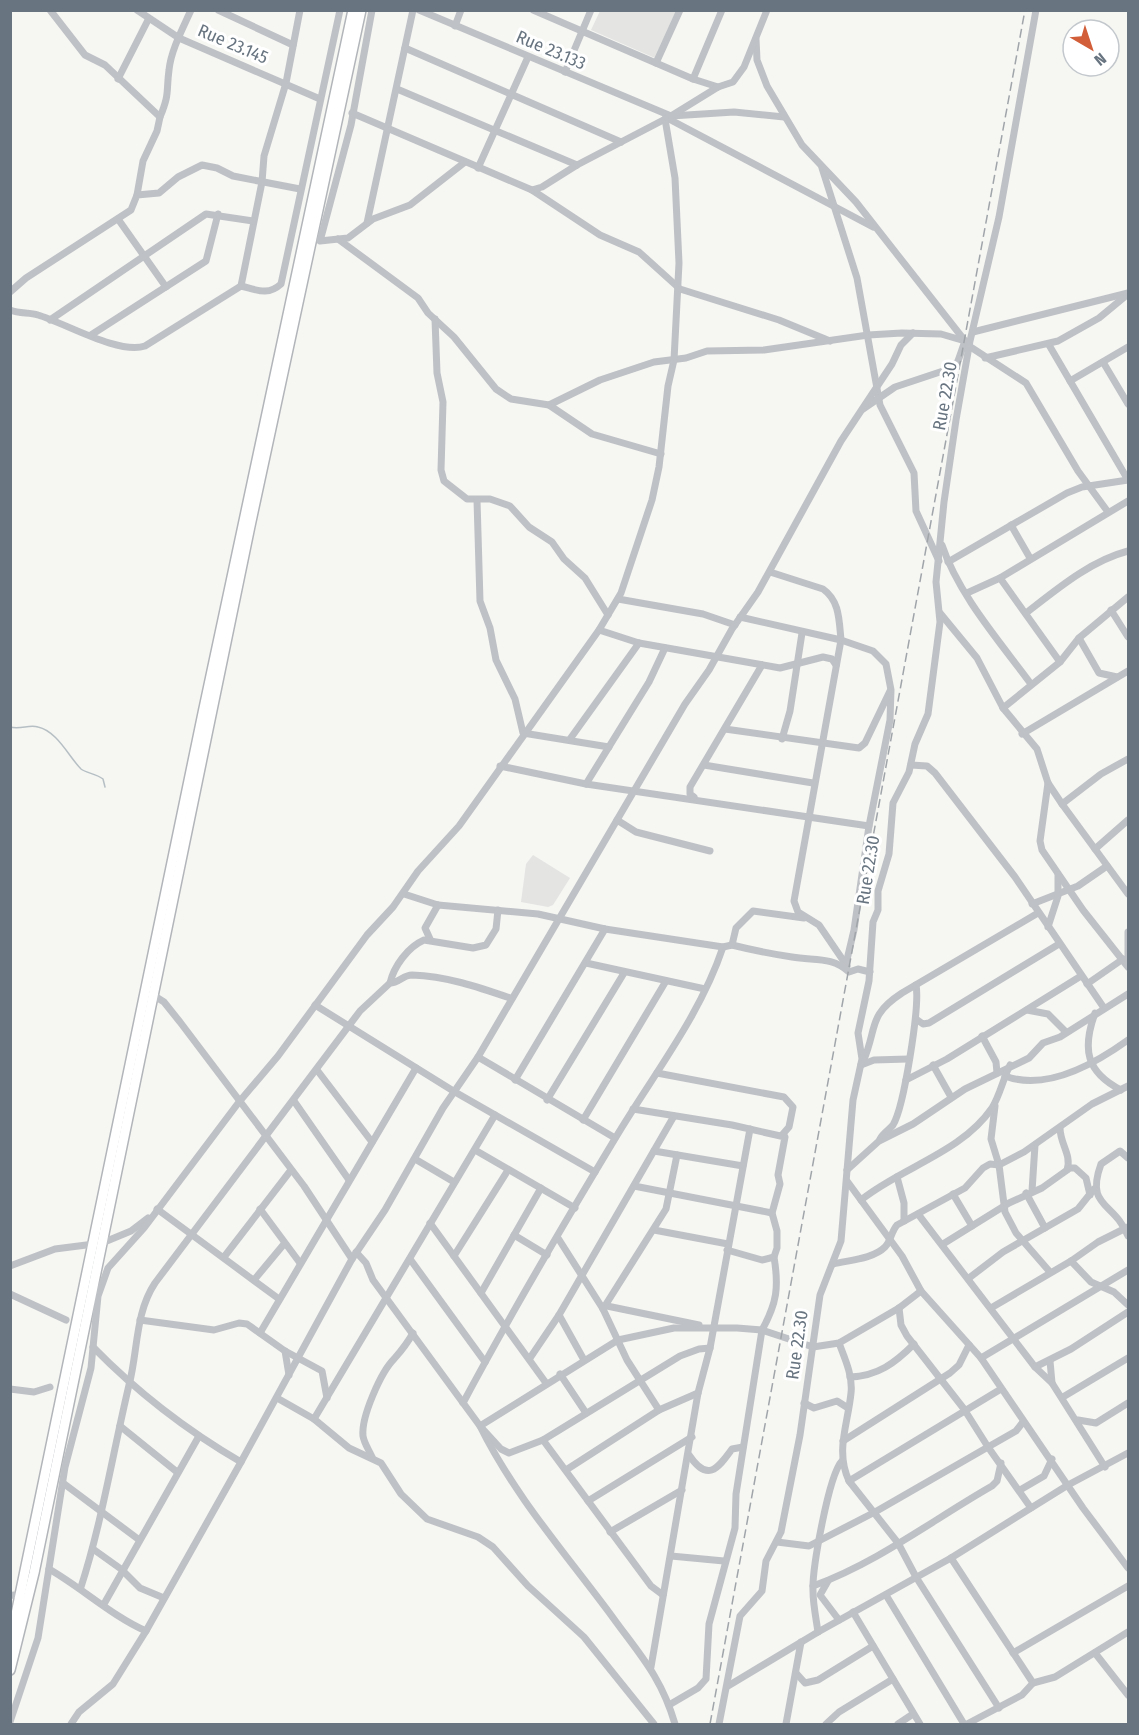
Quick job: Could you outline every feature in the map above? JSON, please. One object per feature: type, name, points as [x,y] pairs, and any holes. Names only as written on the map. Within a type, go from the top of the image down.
[{"type":"main road","points":[[10,1643],[153,995],[311,245],[353,10]]},
{"type":"main road","points":[[10,1670],[29,1596],[98,1244],[361,10]]},
{"type":"street","points":[[50,10],[58,14],[81,51],[105,65],[160,117]]},
{"type":"street","name":"Rue 23.145","points":[[136,10],[148,20],[179,38],[320,99]]},
{"type":"street","points":[[10,292],[26,278],[118,219],[134,206],[143,161],[157,131],[167,100],[168,70],[191,10]]},
{"type":"street","points":[[218,10],[293,45]]},
{"type":"street","points":[[242,286],[262,182],[266,146],[286,83],[300,10]]},
{"type":"street","points":[[10,310],[50,320],[63,327],[131,349],[138,348],[242,286],[267,292],[281,284],[340,10]]},
{"type":"street","points":[[372,10],[352,113],[311,245],[354,235],[367,223],[416,202],[440,180],[465,162]]},
{"type":"street","points":[[367,223],[413,10]]},
{"type":"street","name":"Rue 23.133","points":[[419,10],[668,118],[875,228]]},
{"type":"street","points":[[455,26],[461,10]]},
{"type":"street","points":[[533,10],[546,13],[582,32],[693,79],[718,87]]},
{"type":"street","points":[[565,72],[591,10]]},
{"type":"street","points":[[656,63],[680,10]]},
{"type":"street","points":[[693,79],[722,10]]},
{"type":"street","points":[[532,190],[542,187],[577,165],[668,118],[718,87],[736,80],[767,10]]},
{"type":"street","name":"Rue 22.30","points":[[719,1725],[740,1616],[762,1591],[766,1561],[777,1542],[800,1435],[820,1295],[833,1264],[842,1232],[853,1100],[861,1065],[858,1033],[870,972],[871,934],[878,910],[878,891],[889,854],[893,803],[911,765],[915,744],[928,714],[940,613],[936,582],[947,481],[967,343],[973,332],[999,217],[1036,10]]},
{"type":"street","points":[[118,79],[148,20]]},
{"type":"street","points":[[756,39],[756,51],[762,75],[802,145],[822,168],[850,194],[967,343],[985,358],[1015,375],[1030,388],[1089,486],[1108,512]]},
{"type":"street","points":[[405,48],[621,142]]},
{"type":"street","points":[[478,168],[528,57]]},
{"type":"street","points":[[397,89],[577,165]]},
{"type":"street","points":[[668,118],[734,112],[784,117]]},
{"type":"street","points":[[352,113],[532,190],[600,236],[639,252],[680,289],[788,323],[831,341]]},
{"type":"street","points":[[10,1722],[38,1638],[63,1483],[93,1347],[98,1296],[108,1269],[278,1056],[366,935],[404,894],[418,872],[459,826],[618,599],[644,529],[661,454],[668,386],[674,360],[680,289],[675,178],[668,118]]},
{"type":"street","points":[[137,195],[159,193],[178,177],[202,165],[262,182],[300,189]]},
{"type":"street","points":[[822,168],[832,206],[850,250],[879,399],[914,473],[916,511],[939,561]]},
{"type":"street","points":[[50,320],[206,214],[253,221]]},
{"type":"street","points":[[90,335],[207,259],[218,214]]},
{"type":"street","points":[[118,219],[166,287]]},
{"type":"street","points":[[338,239],[418,298],[454,337],[496,389],[511,399],[549,405],[592,434],[661,454]]},
{"type":"street","points":[[973,332],[1128,293]]},
{"type":"street","points":[[985,358],[1049,345],[1099,318],[1128,293]]},
{"type":"street","points":[[435,319],[437,373],[443,402],[441,470],[444,482],[467,499],[490,499],[506,503],[530,528],[552,542],[564,559],[585,578],[608,615]]},
{"type":"street","points":[[549,405],[600,380],[654,362],[674,360],[713,350],[750,351],[868,335],[913,333],[941,334],[967,343]]},
{"type":"street","points":[[72,1725],[80,1713],[113,1684],[146,1631],[354,1256],[415,1159],[443,1108],[478,1057],[510,998],[561,918],[685,704],[770,572],[842,441],[901,345],[913,333]]},
{"type":"street","points":[[862,409],[895,387],[952,368],[967,343]]},
{"type":"street","points":[[948,562],[1067,493],[1089,486],[1128,480],[1049,345]]},
{"type":"street","points":[[1070,381],[1128,347]]},
{"type":"street","points":[[1103,362],[1128,404]]},
{"type":"street","points":[[477,500],[480,601],[490,628],[496,660],[515,699],[523,733]]},
{"type":"street","points":[[967,593],[1000,578],[1128,501]]},
{"type":"street","points":[[1011,525],[1030,558]]},
{"type":"street","points":[[942,542],[948,562],[967,593],[1031,684]]},
{"type":"street","points":[[1026,613],[1089,568],[1110,556],[1128,551]]},
{"type":"street","points":[[770,572],[815,586],[829,594],[838,612],[841,640],[813,783],[794,901],[798,912],[804,918]]},
{"type":"street","points":[[1000,578],[1060,662]]},
{"type":"street","points":[[1002,708],[1060,662],[1079,638],[1128,597]]},
{"type":"street","points":[[618,599],[703,614],[735,625]]},
{"type":"street","points":[[1111,610],[1128,637]]},
{"type":"street","points":[[940,613],[977,658],[1002,708],[1037,749],[1048,783],[1128,894]]},
{"type":"street","points":[[740,617],[802,633],[841,640],[879,655],[886,664],[891,690],[890,720],[869,826],[867,854],[846,967]]},
{"type":"street","points":[[598,630],[639,643],[718,655],[762,665],[785,668],[799,662],[826,657],[836,665]]},
{"type":"street","points":[[782,739],[790,711],[802,633]]},
{"type":"street","points":[[1079,638],[1098,673],[1117,677]]},
{"type":"street","points":[[570,739],[639,643]]},
{"type":"street","points":[[586,784],[649,682],[665,648]]},
{"type":"street","points":[[697,798],[690,794],[690,787],[762,665]]},
{"type":"street","points":[[1022,734],[1128,671]]},
{"type":"street","points":[[725,729],[782,739],[861,747],[891,690]]},
{"type":"street","points":[[523,733],[609,747]]},
{"type":"street","points":[[1062,804],[1101,774],[1128,759]]},
{"type":"street","points":[[704,765],[813,783]]},
{"type":"street","points":[[911,765],[927,766],[935,774],[1032,904],[1104,1008]]},
{"type":"street","points":[[500,766],[586,784],[697,798],[807,819],[869,826]]},
{"type":"street","points":[[1048,783],[1040,841],[1048,862],[1127,964]]},
{"type":"street","points":[[617,820],[636,832],[710,851]]},
{"type":"street","points":[[1095,849],[1128,820]]},
{"type":"street","points":[[1032,904],[1069,891],[1107,866]]},
{"type":"street","points":[[1048,927],[1058,896],[1058,875]]},
{"type":"street","points":[[404,894],[438,905],[561,918],[605,929],[723,947],[732,945],[791,957],[824,959],[846,967]]},
{"type":"street","points":[[430,939],[426,928],[438,905]]},
{"type":"street","points":[[81,1587],[93,1549],[130,1384],[140,1320],[151,1289],[367,1003],[390,983],[397,965],[412,948],[430,939],[473,948],[486,945],[496,929],[498,910]]},
{"type":"street","points":[[732,945],[736,928],[753,911],[804,918],[819,925],[849,972],[858,969],[870,972]]},
{"type":"street","points":[[861,1065],[878,1013],[895,997],[1038,913]]},
{"type":"street","points":[[516,1080],[605,929]]},
{"type":"street","points":[[1127,964],[1128,932]]},
{"type":"street","points":[[916,1019],[925,1025],[929,1023],[1059,944]]},
{"type":"street","points":[[463,1403],[595,1172],[657,1073],[705,989],[723,947]]},
{"type":"street","points":[[586,963],[705,989]]},
{"type":"street","points":[[1087,984],[1127,964]]},
{"type":"street","points":[[547,1100],[624,973]]},
{"type":"street","points":[[390,983],[396,983],[408,975],[416,975],[470,983],[510,998]]},
{"type":"street","points":[[906,1080],[1081,976]]},
{"type":"street","points":[[582,1120],[666,981]]},
{"type":"street","points":[[847,1170],[879,1141],[892,1125],[906,1080],[916,1019],[916,985]]},
{"type":"street","points":[[879,1141],[913,1124],[951,1097],[1010,1065],[1029,1058],[1043,1043],[1066,1032],[1128,994]]},
{"type":"street","points":[[153,995],[164,1002],[175,1015],[480,1426],[501,1449],[509,1453],[543,1440],[680,1356],[699,1349],[710,1348]]},
{"type":"street","points":[[315,1005],[455,1092],[595,1172]]},
{"type":"street","points":[[1025,1010],[1038,1010],[1048,1014],[1066,1032]]},
{"type":"street","points":[[1095,1013],[1089,1038],[1090,1063],[1105,1081],[1125,1088]]},
{"type":"street","points":[[982,1036],[996,1062],[997,1073]]},
{"type":"street","points":[[1005,1076],[1033,1079],[1058,1076],[1090,1063],[1128,1040]]},
{"type":"street","points":[[866,1053],[874,1060]]},
{"type":"street","points":[[478,1057],[547,1100],[615,1138]]},
{"type":"street","points":[[861,1065],[874,1060],[908,1059]]},
{"type":"street","points":[[933,1065],[951,1097]]},
{"type":"street","points":[[1010,1065],[995,1102],[991,1139],[999,1165],[1008,1219],[1050,1272]]},
{"type":"street","points":[[260,1333],[416,1068]]},
{"type":"street","points":[[317,1070],[372,1142]]},
{"type":"street","points":[[657,1073],[784,1097],[793,1107],[789,1127],[782,1135]]},
{"type":"street","points":[[833,1264],[880,1251],[892,1231],[904,1221],[965,1188],[983,1168],[990,1164],[999,1165],[1035,1145],[1092,1104],[1125,1088]]},
{"type":"street","points":[[294,1101],[349,1179]]},
{"type":"street","points":[[861,1200],[969,1132],[995,1102]]},
{"type":"street","points":[[633,1109],[782,1135],[786,1140],[779,1172],[780,1184],[772,1213],[777,1231],[777,1248],[774,1257],[777,1294],[774,1308],[762,1330],[743,1447],[735,1528],[724,1560],[709,1624],[706,1679],[698,1688],[669,1705]]},
{"type":"street","points":[[314,1419],[495,1115]]},
{"type":"street","points":[[530,1358],[559,1315],[674,1116]]},
{"type":"street","points":[[1060,1128],[1061,1142],[1069,1158],[1067,1170]]},
{"type":"street","points":[[651,1666],[698,1393],[710,1348],[750,1129]]},
{"type":"street","points":[[1035,1145],[1029,1192],[1045,1228]]},
{"type":"street","points":[[475,1150],[575,1208]]},
{"type":"street","points":[[654,1151],[742,1166]]},
{"type":"street","points":[[969,1278],[996,1257],[1078,1209],[1092,1192],[1101,1164],[1120,1151],[1128,1158]]},
{"type":"street","points":[[605,1307],[666,1209],[677,1155]]},
{"type":"street","points":[[415,1159],[454,1182]]},
{"type":"street","points":[[943,1244],[1005,1205],[1042,1188],[1067,1170],[1075,1168],[1080,1170],[1092,1192],[1128,1231],[1098,1242],[1071,1261],[991,1308]]},
{"type":"street","points":[[224,1257],[291,1170]]},
{"type":"street","points":[[454,1256],[508,1170]]},
{"type":"street","points":[[897,1177],[904,1203],[904,1221]]},
{"type":"street","points":[[846,1180],[915,1276],[921,1292],[981,1358],[1023,1422],[1127,1564]]},
{"type":"street","points":[[634,1186],[772,1213]]},
{"type":"street","points":[[481,1293],[541,1188]]},
{"type":"street","points":[[953,1194],[972,1226]]},
{"type":"street","points":[[260,1209],[300,1263]]},
{"type":"street","points":[[10,1266],[56,1249],[98,1244],[131,1230],[156,1211]]},
{"type":"street","points":[[156,1211],[224,1257],[279,1299]]},
{"type":"street","points":[[918,1214],[1035,1367],[1063,1397],[1105,1467]]},
{"type":"street","points":[[430,1222],[546,1383]]},
{"type":"street","points":[[654,1230],[727,1247],[762,1260],[774,1257]]},
{"type":"street","points":[[513,1235],[547,1255]]},
{"type":"street","points":[[558,1238],[580,1277],[605,1307],[618,1340],[658,1410]]},
{"type":"street","points":[[254,1280],[284,1244]]},
{"type":"street","points":[[410,1259],[485,1362]]},
{"type":"street","points":[[1071,1261],[1091,1282],[1114,1292],[1128,1305]]},
{"type":"street","points":[[981,1358],[1128,1270]]},
{"type":"street","points":[[480,1426],[560,1374],[618,1340],[674,1328],[762,1330],[813,1347],[839,1343],[899,1308],[921,1292]]},
{"type":"street","points":[[10,1294],[66,1320]]},
{"type":"street","points":[[605,1307],[713,1329]]},
{"type":"street","points":[[899,1308],[901,1325],[964,1409],[1031,1508]]},
{"type":"street","points":[[1035,1367],[1128,1312]]},
{"type":"street","points":[[559,1315],[584,1360]]},
{"type":"street","points":[[140,1320],[214,1330],[239,1323],[247,1324],[285,1351],[322,1371],[327,1398]]},
{"type":"street","points":[[372,1457],[363,1436],[367,1413],[376,1388],[393,1359],[405,1348],[413,1333]]},
{"type":"street","points":[[839,1343],[850,1377],[842,1461],[849,1481],[898,1543],[916,1577],[999,1708]]},
{"type":"street","points":[[850,1377],[864,1377],[884,1369],[898,1360],[914,1344]]},
{"type":"street","points":[[843,1442],[941,1379],[959,1365],[969,1346]]},
{"type":"street","points":[[93,1347],[130,1384],[199,1436],[241,1462]]},
{"type":"street","points":[[285,1351],[289,1375]]},
{"type":"street","points":[[1063,1397],[1128,1358]]},
{"type":"street","points":[[1050,1360],[1052,1383]]},
{"type":"street","points":[[560,1374],[586,1413]]},
{"type":"street","points":[[10,1389],[34,1392],[50,1387]]},
{"type":"street","points":[[849,1481],[964,1409],[987,1399],[1001,1389]]},
{"type":"street","points":[[566,1470],[658,1410],[698,1393]]},
{"type":"street","points":[[277,1398],[314,1419],[349,1448],[372,1457],[385,1466],[401,1494],[427,1519],[478,1537],[493,1547],[528,1586],[584,1637],[654,1725]]},
{"type":"street","points":[[804,1403],[814,1408],[837,1401],[848,1408]]},
{"type":"street","points":[[1078,1420],[1095,1423],[1128,1403]]},
{"type":"street","points":[[777,1542],[808,1546],[875,1512],[923,1482],[1016,1431],[1023,1422]]},
{"type":"street","points":[[120,1426],[177,1472]]},
{"type":"street","points":[[480,1426],[512,1484],[651,1666],[669,1705],[675,1725]]},
{"type":"street","points":[[104,1604],[121,1569],[199,1436]]},
{"type":"street","points":[[588,1501],[692,1437]]},
{"type":"street","points":[[543,1440],[651,1586],[663,1595]]},
{"type":"street","points":[[688,1455],[701,1470],[710,1470],[721,1465],[732,1449],[743,1447]]},
{"type":"street","points":[[728,1686],[818,1632],[951,1558],[1068,1485],[1128,1453]]},
{"type":"street","points":[[1020,1490],[1044,1476],[1052,1459]]},
{"type":"street","points":[[818,1632],[813,1586],[817,1550],[822,1537],[828,1494],[842,1461]]},
{"type":"street","points":[[813,1586],[828,1581],[898,1543],[992,1485],[997,1481],[1001,1463]]},
{"type":"street","points":[[63,1483],[101,1509],[138,1539]]},
{"type":"street","points":[[610,1532],[682,1490]]},
{"type":"street","points":[[93,1549],[121,1569],[140,1588],[164,1598]]},
{"type":"street","points":[[671,1556],[724,1560]]},
{"type":"street","points":[[951,1558],[1033,1683]]},
{"type":"street","points":[[49,1569],[81,1587],[131,1624],[146,1631]]},
{"type":"street","points":[[828,1581],[820,1595],[839,1620]]},
{"type":"street","points":[[1013,1653],[1128,1586]]},
{"type":"street","points":[[886,1595],[966,1725],[1022,1695],[1033,1683],[1054,1677],[1128,1632]]},
{"type":"street","points":[[853,1612],[920,1725]]},
{"type":"street","points":[[786,1725],[801,1642]]},
{"type":"street","points":[[792,1693],[805,1683],[818,1680],[873,1646]]},
{"type":"street","points":[[1095,1653],[1128,1695]]},
{"type":"street","points":[[796,1673],[805,1683]]},
{"type":"street","points":[[826,1725],[839,1712],[893,1679]]},
{"type":"street","points":[[898,1725],[913,1714]]},
{"type":"shaded area","points":[[600,11],[676,11],[655,58],[591,30]]},
{"type":"shaded area","points":[[533,855],[570,878],[553,905],[548,907],[521,902],[526,864]]},
{"type":"waterway","points":[[10,727],[35,726],[45,729],[57,739],[81,769],[103,779],[105,787]]},
{"type":"railway","points":[[710,1724],[1025,10]]}]
